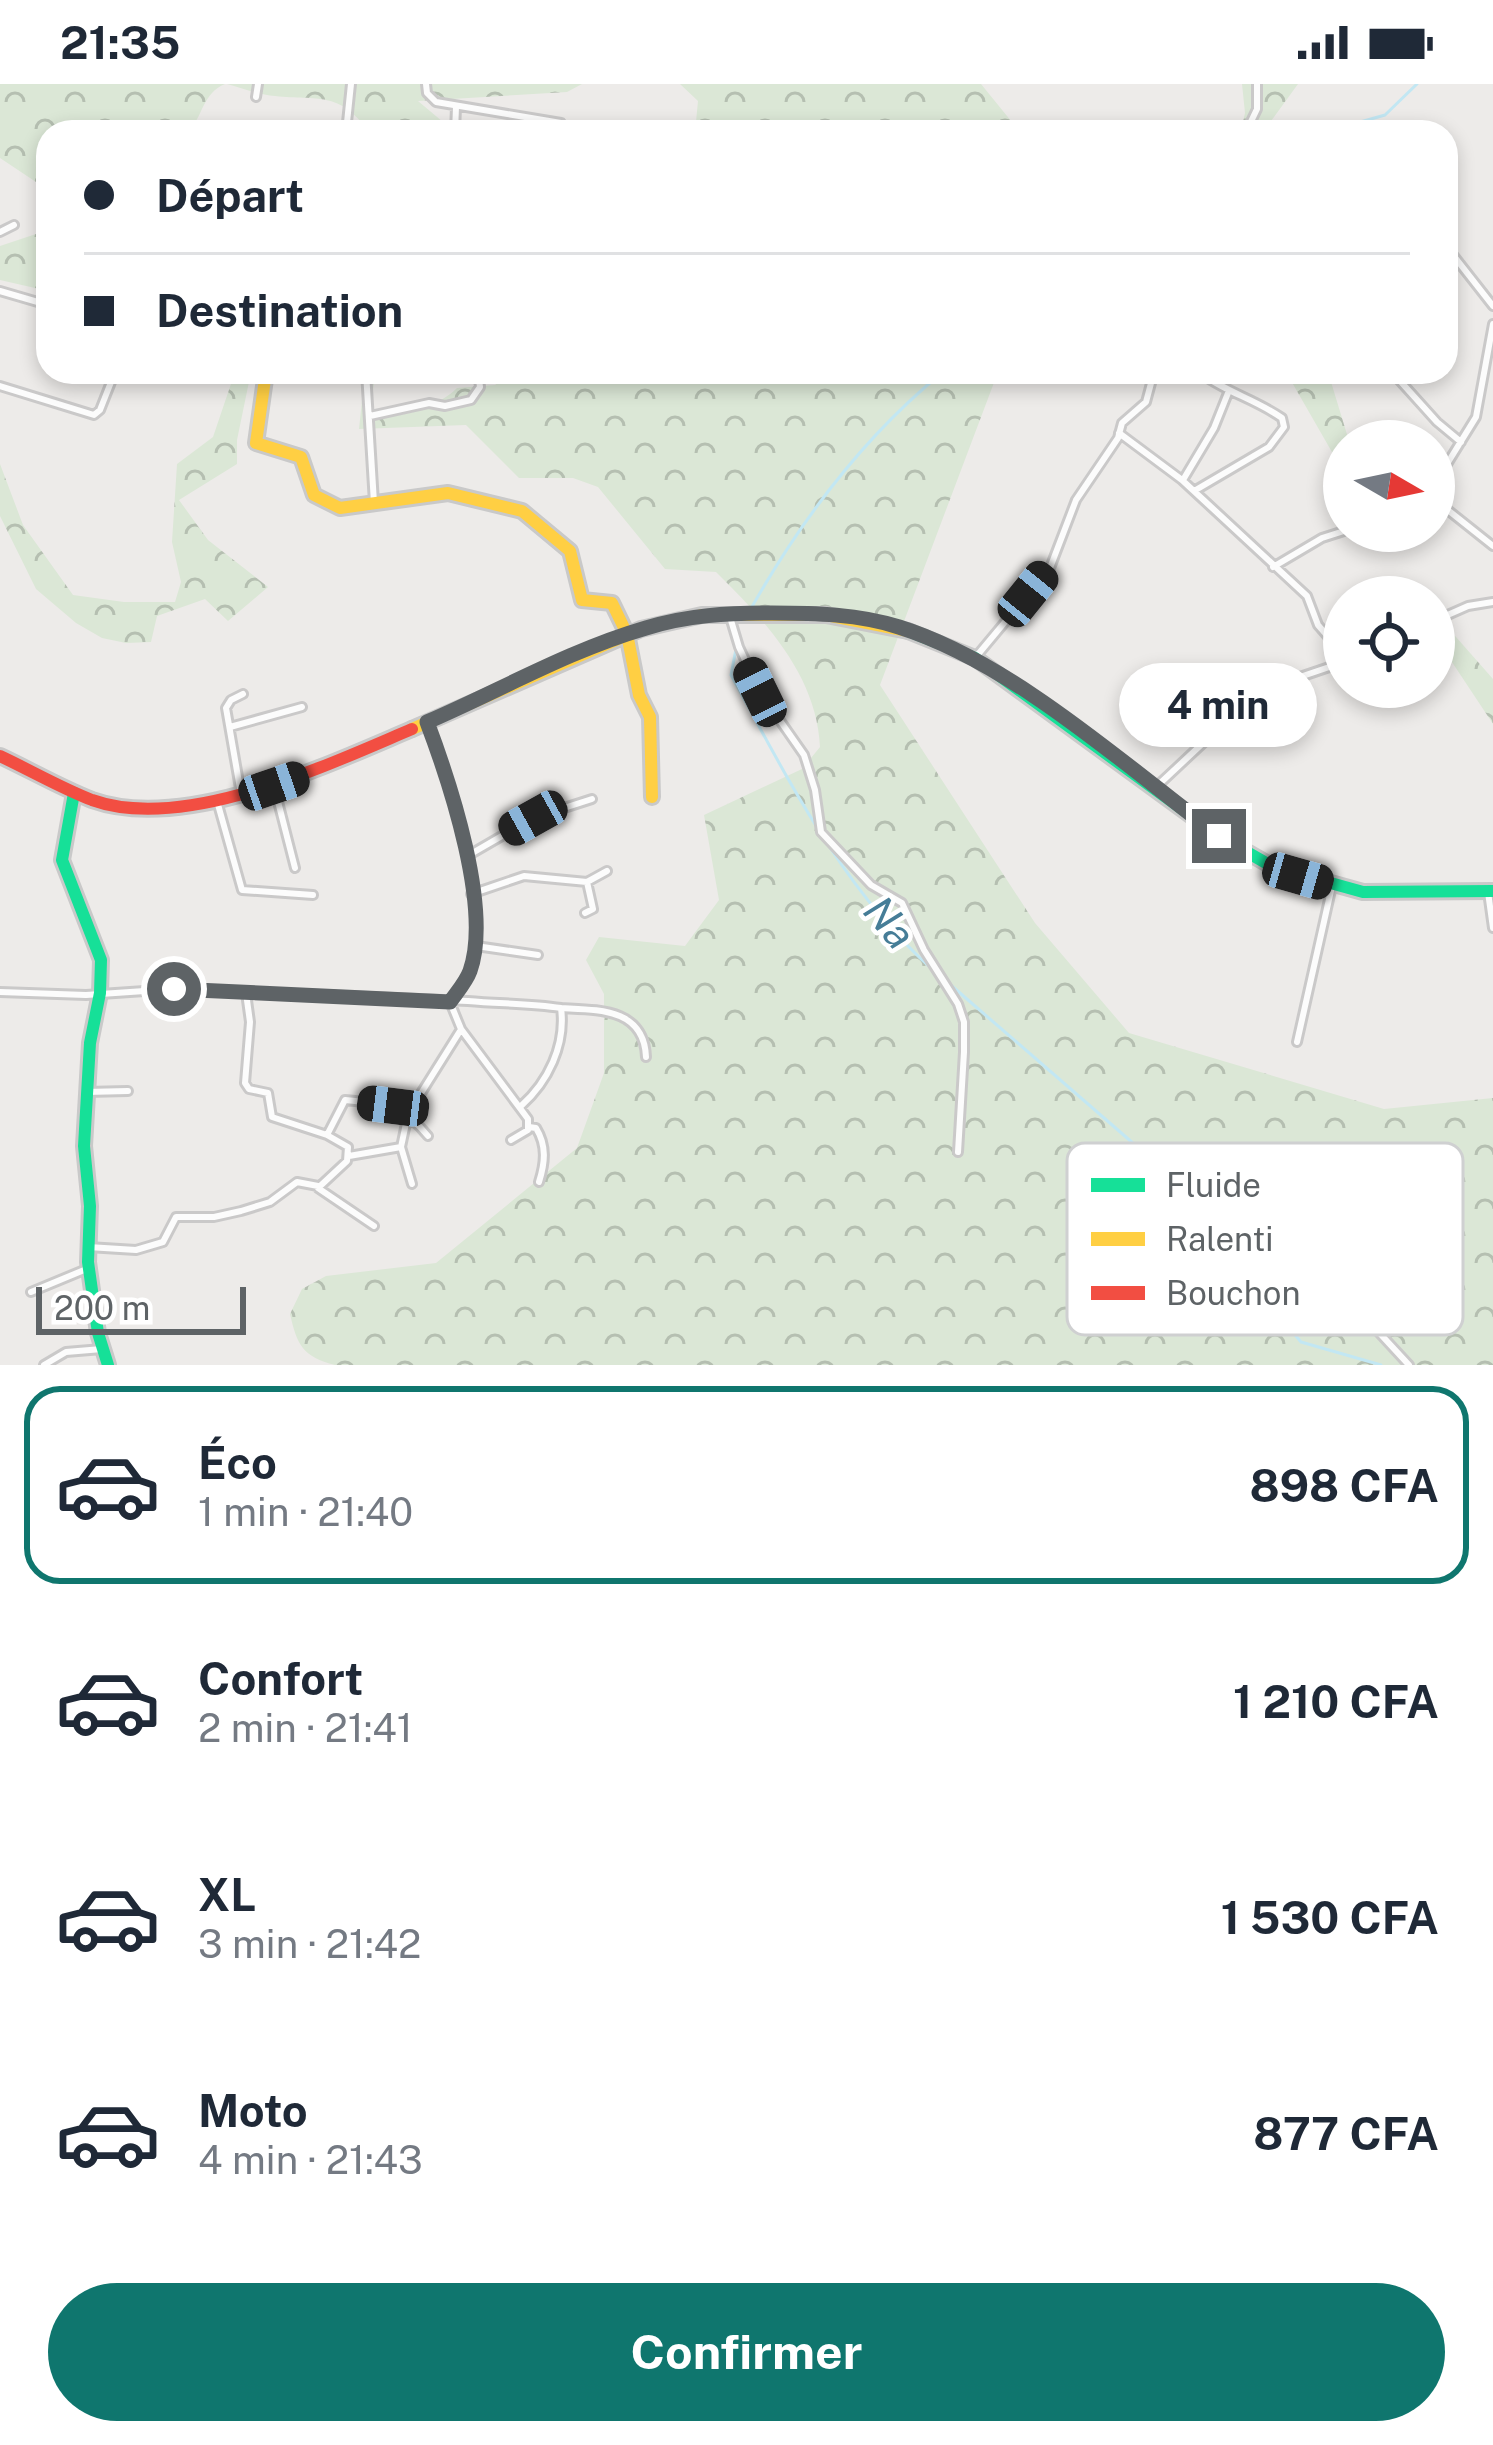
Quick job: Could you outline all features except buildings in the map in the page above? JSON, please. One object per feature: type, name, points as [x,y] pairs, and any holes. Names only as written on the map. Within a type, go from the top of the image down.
[{"type":"main road","points":[[264,384],[258,447],[301,457],[307,487],[330,506],[448,493],[522,511],[570,551],[582,600],[613,604],[627,634],[639,695],[650,717],[652,797]]},
{"type":"main road","points":[[0,756],[74,794],[114,805],[140,808],[217,801],[274,786],[627,634],[678,619],[730,613],[806,614],[878,621],[975,658],[1244,852],[1286,872],[1332,886],[1390,895],[1490,891]]},
{"type":"main road","points":[[74,794],[62,860],[99,951],[100,993],[86,1092],[88,1247],[108,1365]]},
{"type":"street","points":[[256,98],[258,84]]},
{"type":"street","points":[[347,120],[351,84]]},
{"type":"street","points":[[426,84],[431,98],[456,107],[541,120]]},
{"type":"street","points":[[1252,120],[1257,109],[1257,84]]},
{"type":"street","points":[[455,120],[456,107]]},
{"type":"street","points":[[0,232],[14,225]]},
{"type":"street","points":[[1458,261],[1493,306]]},
{"type":"street","points":[[0,291],[36,302]]},
{"type":"street","points":[[1455,454],[1476,417],[1493,324]]},
{"type":"street","points":[[0,386],[94,415],[110,384]]},
{"type":"street","points":[[367,384],[374,503]]},
{"type":"street","points":[[370,416],[471,400],[480,384]]},
{"type":"street","points":[[975,658],[1050,568],[1076,500],[1122,423],[1146,402],[1151,384]]},
{"type":"street","points":[[1193,491],[1269,447],[1282,432],[1282,418],[1215,384]]},
{"type":"street","points":[[1403,384],[1462,443]]},
{"type":"street","points":[[1483,387],[1493,391]]},
{"type":"street","points":[[1183,480],[1214,428],[1228,393]]},
{"type":"street","points":[[1119,433],[1183,480],[1307,596],[1323,632]]},
{"type":"street","points":[[1455,516],[1493,546]]},
{"type":"street","points":[[1272,567],[1323,538]]},
{"type":"street","points":[[1455,612],[1493,602]]},
{"type":"street","points":[[730,613],[760,692],[804,755],[821,832],[871,885],[902,903],[958,1004],[964,1037],[958,1152]]},
{"type":"street","points":[[1155,788],[1233,715],[1323,667]]},
{"type":"street","points":[[241,795],[228,704],[243,694]]},
{"type":"street","points":[[230,728],[302,707]]},
{"type":"street","points":[[427,722],[454,795],[469,855],[476,946],[469,975],[450,1002]]},
{"type":"street","points":[[274,786],[296,868]]},
{"type":"street","points":[[469,855],[533,818],[592,799]]},
{"type":"street","points":[[217,801],[242,890],[313,895]]},
{"type":"street","points":[[471,894],[524,876],[587,883],[607,871]]},
{"type":"street","points":[[585,913],[592,910],[587,883]]},
{"type":"street","points":[[1298,1042],[1332,886]]},
{"type":"street","points":[[1490,891],[1493,928]]},
{"type":"street","points":[[476,946],[538,955]]},
{"type":"street","points":[[0,992],[174,989],[614,1011],[632,1024],[647,1050],[646,1057]]},
{"type":"street","points":[[246,993],[250,1022],[245,1083],[249,1089],[268,1093],[272,1117],[327,1135],[348,1147],[350,1156]]},
{"type":"street","points":[[450,1002],[461,1029],[521,1106],[529,1127]]},
{"type":"street","points":[[521,1106],[550,1070],[564,1027],[562,1009]]},
{"type":"street","points":[[412,1184],[400,1147],[408,1114],[461,1029]]},
{"type":"street","points":[[86,1092],[128,1091]]},
{"type":"street","points":[[327,1135],[345,1100],[393,1106],[408,1114],[428,1136]]},
{"type":"street","points":[[511,1140],[529,1127],[536,1128],[543,1139],[545,1164],[539,1182]]},
{"type":"street","points":[[318,1186],[350,1156],[400,1147]]},
{"type":"street","points":[[88,1247],[151,1247],[163,1242],[180,1215],[222,1216],[270,1202],[297,1182],[318,1186],[374,1226]]},
{"type":"street","points":[[31,1292],[89,1268]]},
{"type":"street","points":[[1381,1335],[1409,1365]]},
{"type":"street","points":[[44,1365],[65,1352],[102,1349]]},
{"type":"green space","points":[[0,84],[225,84],[208,99],[196,120],[36,120],[36,182],[0,158]]},
{"type":"green space","points":[[227,84],[582,84],[567,92],[418,101],[441,120],[359,120],[327,100],[269,95]]},
{"type":"green space","points":[[680,84],[981,84],[1010,120],[696,120],[698,101]]},
{"type":"green space","points":[[1242,84],[1298,84],[1272,120],[1243,120]]},
{"type":"green space","points":[[36,234],[36,288],[0,280],[0,246]]},
{"type":"green space","points":[[231,384],[249,384],[237,464],[179,500],[208,540],[268,587],[228,621],[205,599],[157,616],[151,642],[126,643],[102,638],[76,623],[36,589],[0,516],[0,464],[23,525],[73,595],[175,602],[181,582],[172,542],[177,464],[213,437]]},
{"type":"green space","points":[[364,384],[374,384],[370,416],[381,417],[428,407],[457,388],[496,384],[993,384],[880,685],[1035,923],[1129,1033],[1384,1109],[1493,1098],[1493,1365],[335,1365],[309,1354],[299,1342],[290,1314],[302,1289],[326,1276],[436,1263],[577,1148],[604,1073],[604,994],[586,960],[599,937],[685,946],[719,900],[704,815],[802,769],[820,747],[809,696],[770,630],[716,572],[665,569],[598,487],[573,478],[519,478],[466,425],[359,429]]},
{"type":"green space","points":[[1293,384],[1332,384],[1343,420],[1323,420],[1323,436]]},
{"type":"green space","points":[[1455,636],[1493,679],[1493,724],[1455,667]]},
{"type":"waterway","name":"Na","points":[[1367,120],[1385,115],[1417,84]]},
{"type":"waterway","name":"Na","points":[[749,612],[835,483],[886,424],[929,384]]},
{"type":"waterway","name":"Na","points":[[736,649],[731,675],[820,832],[871,905],[933,970]]},
{"type":"waterway","name":"Na","points":[[945,980],[1133,1143]]},
{"type":"waterway","name":"Na","points":[[1295,1335],[1301,1342],[1381,1365]]},
{"type":"traffic: fast","points":[[908,631],[975,658],[1219,836],[1273,867],[1363,892],[1493,891]]},
{"type":"traffic: fast","points":[[74,793],[62,860],[101,960],[84,1146],[90,1206],[88,1262],[98,1333],[108,1365]]},
{"type":"traffic: slow","points":[[264,384],[256,443],[301,457],[314,495],[340,508],[448,493],[522,511],[570,551],[582,600],[612,603],[627,634],[639,695],[650,717],[652,797]]},
{"type":"traffic: slow","points":[[412,729],[641,629],[702,615],[826,615],[908,631]]},
{"type":"traffic: jam","points":[[0,756],[92,800],[129,808],[169,808],[255,790],[412,729]]},
{"type":"route","points":[[174,989],[450,1002],[471,970],[477,929],[468,848],[427,722],[598,645],[703,615],[826,615],[878,621],[939,641],[1018,686],[1219,836]]}]
